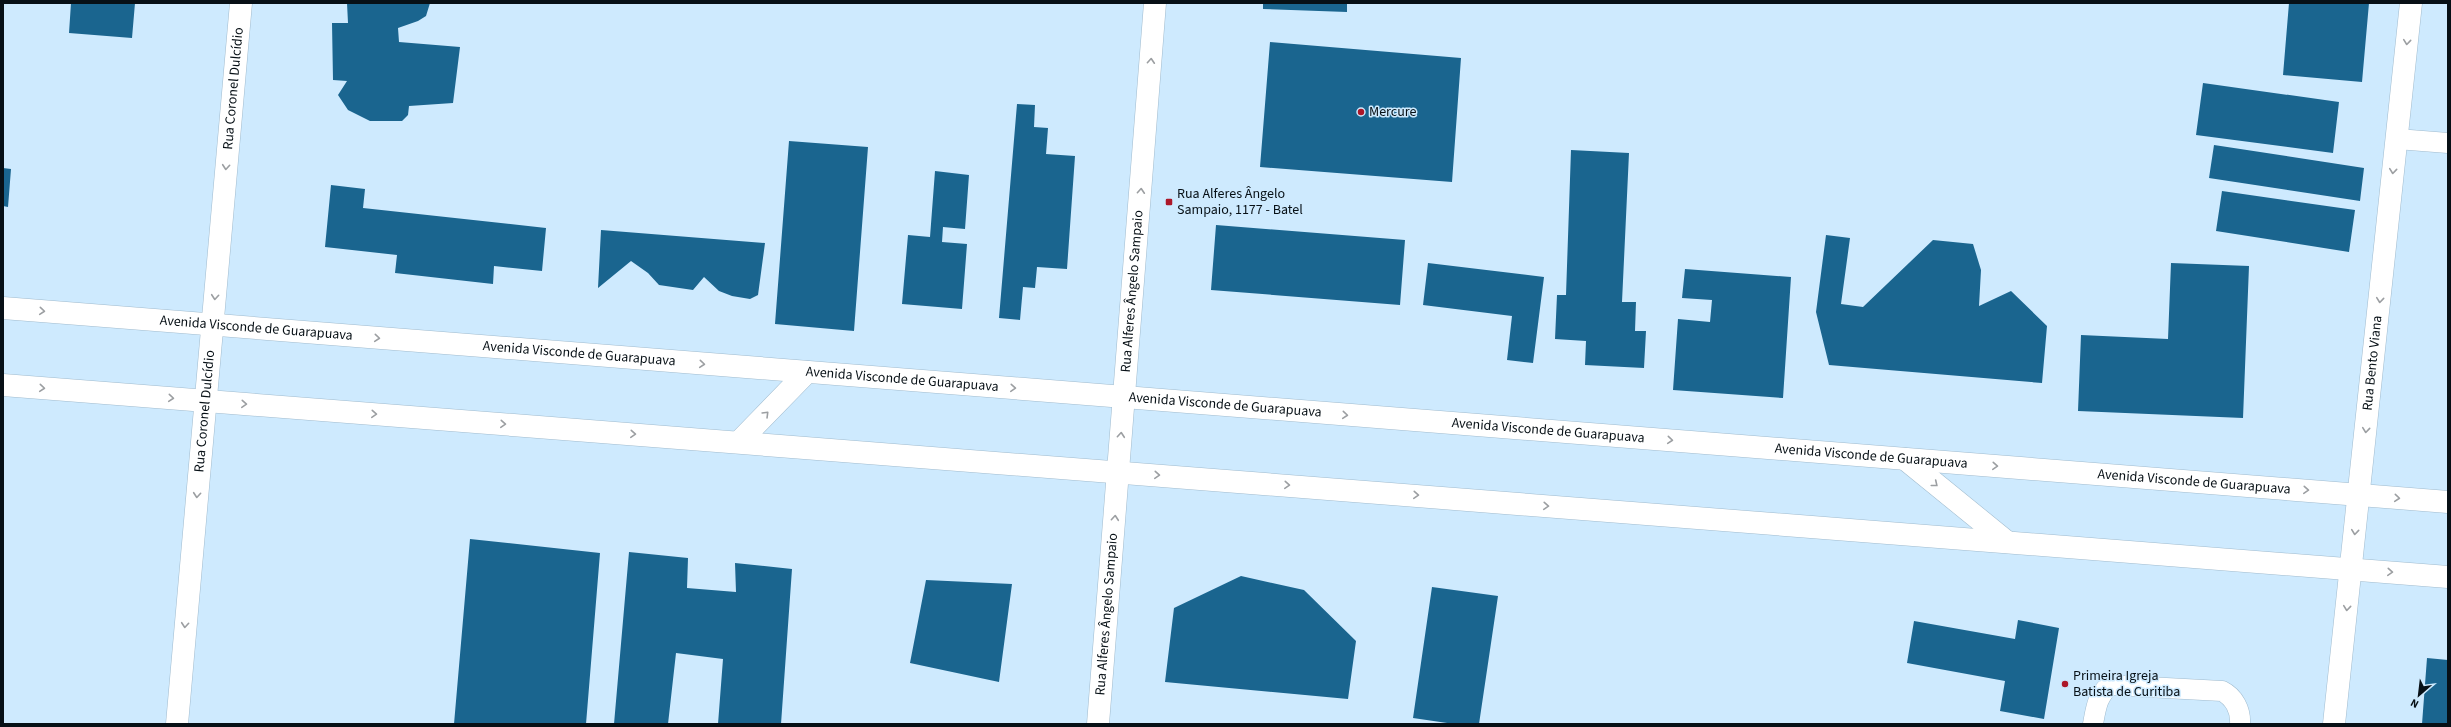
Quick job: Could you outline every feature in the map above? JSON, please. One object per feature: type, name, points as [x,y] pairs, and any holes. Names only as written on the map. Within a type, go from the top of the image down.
[{"type":"main road","name":"Rua Coronel Dulcídio","points":[[177,724],[241,3]]},
{"type":"main road","name":"Rua Alferes Ângelo Sampaio","points":[[1098,724],[1156,3]]},
{"type":"main road","name":"Rua Bento Viana","points":[[2334,724],[2411,3]]},
{"type":"main road","name":"Avenida Visconde de Guarapuava","points":[[3,308],[2448,502]]},
{"type":"main road","points":[[739,442],[807,372]]},
{"type":"main road","points":[[3,385],[2448,576]]},
{"type":"main road","points":[[1905,459],[2007,542]]},
{"type":"lane","points":[[2397,139],[2448,143]]},
{"type":"lane","points":[[2093,724],[2097,702],[2103,692],[2110,686],[2169,687],[2222,691],[2231,696],[2237,706],[2240,724]]},
{"type":"building","points":[[71,3],[135,3],[132,38],[69,33]]},
{"type":"building","points":[[347,3],[430,3],[426,16],[418,21],[398,28],[399,42],[460,47],[453,103],[409,106],[408,115],[402,121],[370,121],[348,110],[338,95],[347,81],[333,80],[332,23],[348,23]]},
{"type":"building","points":[[1263,3],[1347,3],[1347,12],[1263,9]]},
{"type":"building","points":[[2289,3],[2369,3],[2362,82],[2283,75]]},
{"type":"building","name":"Mercure","points":[[1270,42],[1461,58],[1452,182],[1260,167]]},
{"type":"building","points":[[2203,83],[2339,102],[2333,153],[2196,135]]},
{"type":"building","points":[[1017,104],[1035,105],[1034,127],[1048,128],[1046,154],[1075,156],[1067,269],[1037,267],[1035,288],[1023,287],[1020,320],[999,318]]},
{"type":"building","points":[[789,141],[868,147],[854,331],[775,324]]},
{"type":"building","points":[[2214,145],[2364,168],[2360,201],[2209,178]]},
{"type":"building","points":[[1571,150],[1629,153],[1622,302],[1636,302],[1635,331],[1646,331],[1644,368],[1585,365],[1586,341],[1555,339],[1557,295],[1566,295]]},
{"type":"building","points":[[3,168],[11,169],[8,207],[3,206]]},
{"type":"building","points":[[935,171],[969,175],[965,229],[943,227],[942,242],[967,244],[962,309],[902,304],[908,235],[930,237]]},
{"type":"building","points":[[331,185],[365,189],[363,208],[546,228],[542,271],[494,266],[493,284],[395,273],[397,255],[325,247]]},
{"type":"building","points":[[2222,191],[2355,210],[2349,252],[2216,231]]},
{"type":"building","points":[[1216,225],[1405,240],[1400,305],[1211,290]]},
{"type":"building","points":[[601,230],[765,243],[758,295],[750,299],[732,296],[719,291],[704,277],[693,290],[659,285],[648,273],[631,261],[598,288]]},
{"type":"building","points":[[1826,235],[1850,238],[1841,304],[1863,307],[1933,240],[1973,244],[1981,270],[1979,306],[2011,291],[2047,326],[2042,383],[1829,365],[1816,312]]},
{"type":"building","points":[[1428,263],[1544,277],[1533,363],[1507,360],[1512,316],[1423,305]]},
{"type":"building","points":[[2171,263],[2249,266],[2243,418],[2078,411],[2081,335],[2168,339]]},
{"type":"building","points":[[1685,269],[1791,277],[1783,398],[1673,390],[1678,319],[1710,322],[1712,300],[1682,298]]},
{"type":"building","points":[[470,539],[600,553],[586,724],[454,724]]},
{"type":"building","points":[[629,552],[688,558],[687,588],[736,592],[735,563],[792,569],[781,724],[718,724],[723,659],[676,653],[668,724],[614,724]]},
{"type":"building","points":[[1241,576],[1304,590],[1356,641],[1348,699],[1165,682],[1174,608]]},
{"type":"building","points":[[926,580],[1012,584],[999,682],[910,663]]},
{"type":"building","points":[[1432,587],[1498,596],[1479,724],[1454,724],[1413,718]]},
{"type":"building","points":[[2018,620],[2059,628],[2044,719],[2000,711],[2005,681],[1907,663],[1914,621],[2015,639]]},
{"type":"building","points":[[2427,658],[2448,660],[2448,724],[2422,724]]},
{"type":"place","name":"Mercure","points":[[1361,112]]},
{"type":"place","name":"Rua Alferes Ângelo Sampaio, 1177 - Batel","points":[[1169,202]]},
{"type":"place","name":"Primeira Igreja Batista de Curitiba","points":[[2065,684]]}]
